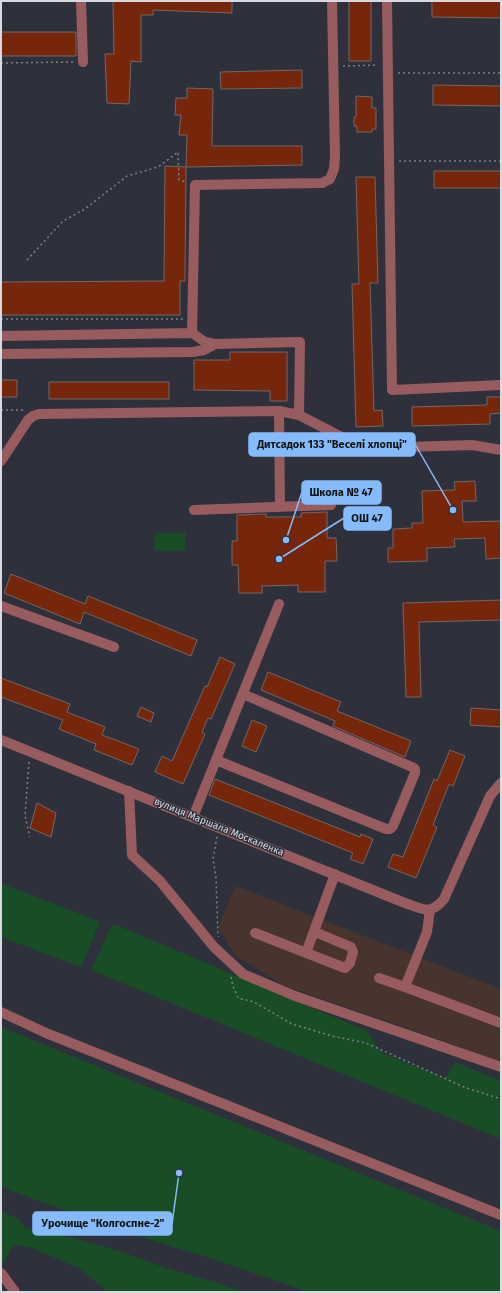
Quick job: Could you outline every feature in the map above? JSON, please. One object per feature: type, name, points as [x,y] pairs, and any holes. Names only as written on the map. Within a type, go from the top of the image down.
[{"type":"street","points":[[81,1],[84,62]]},
{"type":"street","points":[[192,333],[196,185],[322,183],[330,180],[334,169],[335,157],[332,1]]},
{"type":"street","points":[[387,1],[392,390],[501,385]]},
{"type":"street","points":[[1,336],[192,333],[205,342],[215,344],[300,342],[299,415]]},
{"type":"street","points":[[1,354],[193,352],[204,350],[215,344]]},
{"type":"street","points":[[279,411],[280,507]]},
{"type":"street","points":[[1,461],[28,420],[39,414],[279,411],[299,415],[355,444],[376,448],[472,445],[501,450]]},
{"type":"street","points":[[194,510],[330,505]]},
{"type":"street","points":[[193,817],[279,604]]},
{"type":"street","points":[[1,606],[114,647]]},
{"type":"street","points":[[216,760],[386,829],[393,826],[415,773],[415,770],[412,767],[243,694]]},
{"type":"street","name":"вулиця Маршала Москаленка","points":[[1,740],[405,903],[422,909],[433,909]]},
{"type":"street","points":[[404,986],[427,932],[433,909],[444,899],[490,796],[501,783]]},
{"type":"street","points":[[130,791],[132,855],[160,881],[214,948],[243,974],[295,996],[501,1067]]},
{"type":"street","points":[[306,953],[315,932],[335,874]]},
{"type":"street","points":[[255,933],[345,968],[350,964],[353,952],[352,947],[315,932]]},
{"type":"street","points":[[379,978],[501,1023]]},
{"type":"street","points":[[1,1012],[54,1036],[501,1215]]},
{"type":"street","points":[[1,1273],[15,1292]]},
{"type":"path","points":[[1,63],[84,62]]},
{"type":"path","points":[[333,66],[501,73]]},
{"type":"path","points":[[27,260],[63,221],[85,209],[127,176],[158,167],[178,152],[179,180],[200,185]]},
{"type":"path","points":[[389,161],[501,161]]},
{"type":"path","points":[[1,319],[192,319]]},
{"type":"path","points":[[1,410],[21,410],[39,414]]},
{"type":"path","points":[[30,752],[25,816],[30,837]]},
{"type":"shaded area","points":[[235,886],[501,989],[501,1062],[285,986],[236,956],[218,927]]},
{"type":"green space","points":[[155,533],[186,533],[185,551],[154,550]]},
{"type":"green space","points":[[1,883],[100,922],[81,967],[1,937]]},
{"type":"green space","points":[[114,924],[367,1031],[377,1047],[387,1055],[445,1078],[455,1062],[501,1081],[501,1139],[91,970],[109,930]]},
{"type":"green space","points":[[1,1027],[501,1231],[501,1292],[309,1292],[212,1259],[116,1229],[1,1187]]},
{"type":"green space","points":[[1,1211],[19,1219],[26,1229],[32,1228],[36,1224],[44,1230],[122,1252],[169,1269],[248,1292],[108,1292],[79,1268],[29,1247],[14,1245],[3,1263],[1,1261]]},
{"type":"building","points":[[113,1],[232,1],[232,13],[153,10],[153,15],[141,15],[141,62],[131,61],[129,104],[107,103],[105,54],[114,54]]},
{"type":"building","points":[[349,1],[371,1],[371,61],[349,61]]},
{"type":"building","points":[[432,1],[501,1],[501,18],[432,17]]},
{"type":"building","points":[[1,32],[76,32],[76,56],[1,56]]},
{"type":"building","points":[[302,70],[302,88],[221,89],[220,72]]},
{"type":"building","points":[[433,85],[501,86],[501,106],[433,105]]},
{"type":"building","points":[[187,88],[213,89],[212,146],[302,146],[302,165],[186,167],[187,135],[179,135],[181,115],[175,115],[176,98],[187,98]]},
{"type":"building","points":[[356,96],[372,97],[372,108],[376,108],[376,129],[372,129],[372,132],[357,132],[357,126],[354,126],[354,117],[356,117]]},
{"type":"building","points":[[165,166],[186,167],[185,281],[180,281],[180,315],[1,315],[1,282],[164,281]]},
{"type":"building","points":[[434,171],[501,171],[501,188],[434,188]]},
{"type":"building","points":[[356,177],[375,177],[378,283],[370,283],[374,411],[382,410],[383,426],[356,427],[352,284],[359,284]]},
{"type":"building","points":[[230,352],[287,352],[287,401],[270,401],[270,391],[194,390],[194,360],[230,360]]},
{"type":"building","points":[[1,380],[17,380],[17,397],[1,397]]},
{"type":"building","points":[[49,382],[169,382],[169,399],[49,399]]},
{"type":"building","points":[[487,397],[501,397],[501,413],[490,414],[490,424],[412,426],[412,407],[487,405]]},
{"type":"building","points":[[475,481],[476,501],[462,501],[463,522],[501,521],[501,558],[486,559],[485,538],[454,539],[455,547],[427,548],[427,561],[388,562],[388,548],[393,548],[393,529],[412,528],[412,523],[423,523],[422,491],[455,490],[454,482]]},
{"type":"building","points":[[327,512],[327,538],[336,538],[337,561],[325,561],[325,592],[298,592],[298,585],[262,586],[262,593],[239,593],[238,565],[232,565],[232,541],[237,541],[237,515],[266,514],[266,517],[301,517],[301,513]]},
{"type":"building","points":[[11,574],[85,604],[88,596],[197,640],[191,656],[84,612],[80,624],[4,593]]},
{"type":"building","points":[[501,600],[501,620],[419,622],[421,697],[406,697],[403,603]]},
{"type":"building","points":[[220,657],[235,664],[211,719],[208,718],[202,732],[205,734],[183,784],[155,772],[162,756],[172,761],[205,686],[207,687]]},
{"type":"building","points":[[268,672],[341,702],[337,711],[411,741],[405,757],[333,726],[335,721],[261,690]]},
{"type":"building","points":[[1,678],[70,704],[67,712],[105,727],[102,735],[139,749],[132,765],[94,750],[96,744],[59,729],[63,720],[1,697]]},
{"type":"building","points":[[141,707],[154,713],[151,722],[137,716]]},
{"type":"building","points":[[471,708],[501,710],[501,727],[470,725]]},
{"type":"building","points":[[252,720],[267,726],[256,752],[242,746]]},
{"type":"building","points":[[450,750],[465,756],[453,786],[449,784],[433,825],[437,827],[416,878],[388,867],[393,854],[403,857],[434,779],[437,781]]},
{"type":"building","points":[[215,779],[360,837],[361,834],[373,839],[363,864],[350,859],[353,853],[209,795]]},
{"type":"building","points":[[37,803],[56,813],[51,837],[30,828]]},
{"type":"place","name":"Дитсадок 133 \"Веселі хлопці\"","points":[[453,510]]},
{"type":"place","name":"Школа № 47","points":[[286,540]]},
{"type":"place","name":"ОШ 47","points":[[279,559]]},
{"type":"place","name":"Урочище \"Колгоспне-2\"","points":[[179,1173]]}]
